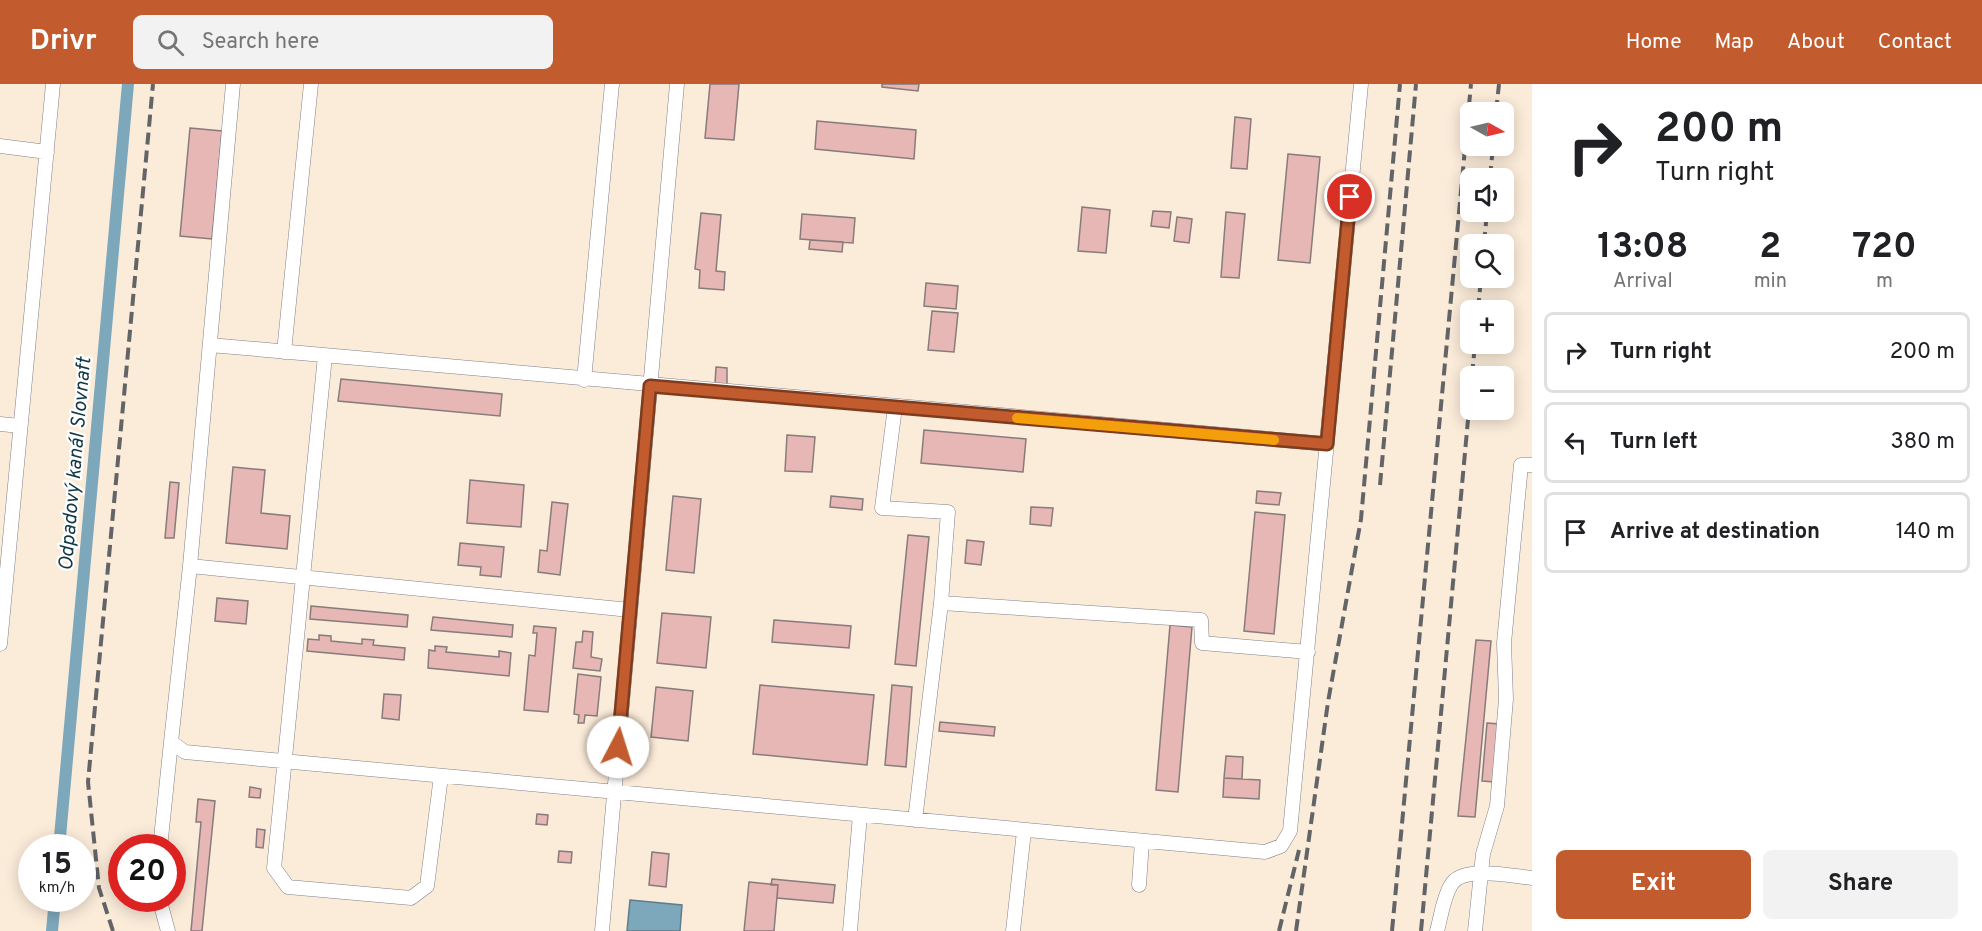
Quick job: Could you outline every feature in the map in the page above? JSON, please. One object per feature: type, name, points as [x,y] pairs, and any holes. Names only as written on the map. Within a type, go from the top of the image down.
[{"type":"lane","points":[[0,644],[53,84]]},
{"type":"lane","points":[[161,834],[190,566],[233,84]]},
{"type":"lane","points":[[284,352],[311,84]]},
{"type":"lane","points":[[584,380],[612,84]]},
{"type":"lane","points":[[602,931],[677,84]]},
{"type":"lane","points":[[171,742],[185,752],[1024,831],[1265,852],[1281,846],[1290,831],[1360,84]]},
{"type":"lane","points":[[0,146],[47,152]]},
{"type":"lane","points":[[210,345],[650,386],[1327,444]]},
{"type":"lane","points":[[325,356],[274,868],[288,887],[411,898],[427,886],[441,776]]},
{"type":"lane","points":[[895,407],[882,508],[948,512],[941,603],[915,820]]},
{"type":"lane","points":[[0,424],[21,426]]},
{"type":"lane","points":[[1475,931],[1480,873],[1497,806],[1506,699],[1503,643],[1521,465],[1532,465]]},
{"type":"lane","points":[[190,566],[630,610]]},
{"type":"lane","points":[[941,603],[1201,620],[1203,643],[1308,652]]},
{"type":"lane","points":[[850,931],[860,815]]},
{"type":"lane","points":[[1013,931],[1024,831]]},
{"type":"lane","points":[[1139,885],[1142,842]]},
{"type":"lane","points":[[1437,931],[1451,884],[1461,875],[1480,873],[1532,878]]},
{"type":"lane","points":[[163,912],[168,931]]},
{"type":"shaded area","points":[[0,84],[1532,84],[1532,931],[0,931]]},
{"type":"water","points":[[630,900],[682,905],[680,931],[627,931]]},
{"type":"building","points":[[710,84],[739,84],[734,140],[705,138]]},
{"type":"building","points":[[882,84],[919,84],[918,91],[882,87]]},
{"type":"building","points":[[1235,117],[1251,119],[1247,169],[1231,168]]},
{"type":"building","points":[[817,121],[916,130],[914,159],[815,149]]},
{"type":"building","points":[[190,128],[222,131],[212,239],[180,236]]},
{"type":"building","points":[[1288,154],[1320,157],[1310,263],[1278,260]]},
{"type":"building","points":[[1082,207],[1110,210],[1106,253],[1078,251]]},
{"type":"building","points":[[1153,211],[1171,212],[1169,228],[1151,226]]},
{"type":"building","points":[[1226,212],[1245,214],[1239,278],[1221,277]]},
{"type":"building","points":[[701,213],[721,215],[716,271],[725,272],[724,290],[699,288],[700,270],[695,269]]},
{"type":"building","points":[[802,214],[855,218],[853,243],[800,239]]},
{"type":"building","points":[[1177,217],[1192,219],[1189,243],[1174,241]]},
{"type":"building","points":[[810,240],[843,242],[842,252],[809,249]]},
{"type":"building","points":[[926,283],[958,286],[956,309],[924,306]]},
{"type":"building","points":[[932,311],[958,313],[954,352],[928,350]]},
{"type":"building","points":[[716,367],[727,368],[727,384],[715,384]]},
{"type":"building","points":[[341,379],[502,394],[500,416],[338,401]]},
{"type":"building","points":[[924,430],[1026,439],[1023,472],[921,463]]},
{"type":"building","points":[[787,435],[815,437],[812,472],[785,471]]},
{"type":"building","points":[[233,467],[265,470],[261,513],[290,516],[287,549],[226,543]]},
{"type":"building","points":[[470,480],[524,485],[521,527],[467,523]]},
{"type":"building","points":[[170,482],[179,483],[174,538],[165,538]]},
{"type":"building","points":[[1257,491],[1281,493],[1279,505],[1256,503]]},
{"type":"building","points":[[673,496],[701,499],[694,573],[666,570]]},
{"type":"building","points":[[831,496],[863,499],[862,510],[830,507]]},
{"type":"building","points":[[552,502],[568,504],[560,575],[538,572],[540,550],[547,551]]},
{"type":"building","points":[[1031,507],[1053,508],[1051,526],[1030,524]]},
{"type":"building","points":[[1255,512],[1285,515],[1274,634],[1244,631]]},
{"type":"building","points":[[908,535],[929,537],[916,666],[895,664]]},
{"type":"building","points":[[967,540],[984,542],[981,565],[965,563]]},
{"type":"building","points":[[460,543],[504,547],[501,577],[480,575],[481,567],[458,565]]},
{"type":"building","points":[[217,598],[248,601],[246,624],[215,621]]},
{"type":"building","points":[[311,606],[408,615],[407,627],[310,619]]},
{"type":"building","points":[[662,613],[711,617],[706,668],[657,663]]},
{"type":"building","points":[[433,617],[513,625],[512,637],[431,630]]},
{"type":"building","points":[[774,620],[851,626],[849,648],[772,642]]},
{"type":"building","points":[[1170,625],[1192,627],[1178,792],[1156,790]]},
{"type":"building","points":[[534,626],[556,628],[548,712],[524,710],[529,655],[535,656],[537,633],[533,633]]},
{"type":"building","points":[[583,631],[593,632],[591,657],[602,659],[600,671],[573,668],[576,642],[582,642]]},
{"type":"building","points":[[319,635],[331,636],[331,641],[362,644],[362,639],[374,640],[373,645],[405,648],[404,660],[307,651],[308,639],[319,640]]},
{"type":"building","points":[[1476,640],[1491,641],[1475,817],[1458,816]]},
{"type":"building","points":[[435,646],[447,647],[446,652],[499,657],[499,651],[511,653],[509,676],[428,668],[429,650],[435,651]]},
{"type":"building","points":[[578,674],[601,677],[597,716],[585,715],[584,723],[578,723],[579,715],[574,714]]},
{"type":"building","points":[[760,685],[874,695],[867,765],[753,754]]},
{"type":"building","points":[[892,685],[912,687],[906,767],[885,765]]},
{"type":"building","points":[[656,687],[693,691],[688,741],[651,737]]},
{"type":"building","points":[[384,694],[401,695],[399,720],[382,718]]},
{"type":"building","points":[[940,722],[995,727],[994,736],[939,731]]},
{"type":"building","points":[[1487,723],[1500,724],[1495,782],[1482,781]]},
{"type":"building","points":[[1226,756],[1243,757],[1242,779],[1224,778]]},
{"type":"building","points":[[1224,778],[1260,780],[1259,799],[1223,797]]},
{"type":"building","points":[[250,787],[261,789],[260,798],[249,797]]},
{"type":"building","points":[[198,799],[215,801],[202,931],[191,931],[201,822],[196,822]]},
{"type":"building","points":[[537,814],[548,815],[547,825],[536,824]]},
{"type":"building","points":[[257,829],[265,830],[263,848],[256,847]]},
{"type":"building","points":[[559,851],[572,852],[571,863],[558,862]]},
{"type":"building","points":[[652,852],[669,854],[666,887],[649,885]]},
{"type":"building","points":[[772,879],[835,885],[833,903],[777,898],[778,885],[771,885]]},
{"type":"building","points":[[749,882],[778,885],[774,931],[744,931]]},
{"type":"waterway","name":"Odpadový kanál Slovnaft","points":[[60,834],[128,84]]},
{"type":"waterway","name":"Odpadový kanál Slovnaft","points":[[52,931],[54,912]]},
{"type":"railway","points":[[113,931],[99,888],[88,782],[153,84]]},
{"type":"railway","points":[[1296,931],[1328,702],[1361,519],[1400,84]]},
{"type":"railway","points":[[1380,485],[1416,84]]},
{"type":"railway","points":[[1392,931],[1471,84]]},
{"type":"railway","points":[[1497,102],[1499,84]]},
{"type":"railway","points":[[1491,168],[1492,156]]},
{"type":"railway","points":[[1485,234],[1486,222]]},
{"type":"railway","points":[[1479,300],[1480,288]]},
{"type":"railway","points":[[1473,366],[1474,354]]},
{"type":"railway","points":[[1421,931],[1468,420]]},
{"type":"railway","points":[[1279,931],[1299,850]]},
{"type":"slow traffic","points":[[1017,418],[1274,440]]},
{"type":"route","points":[[618,747],[650,386],[1327,444],[1350,197]]}]
